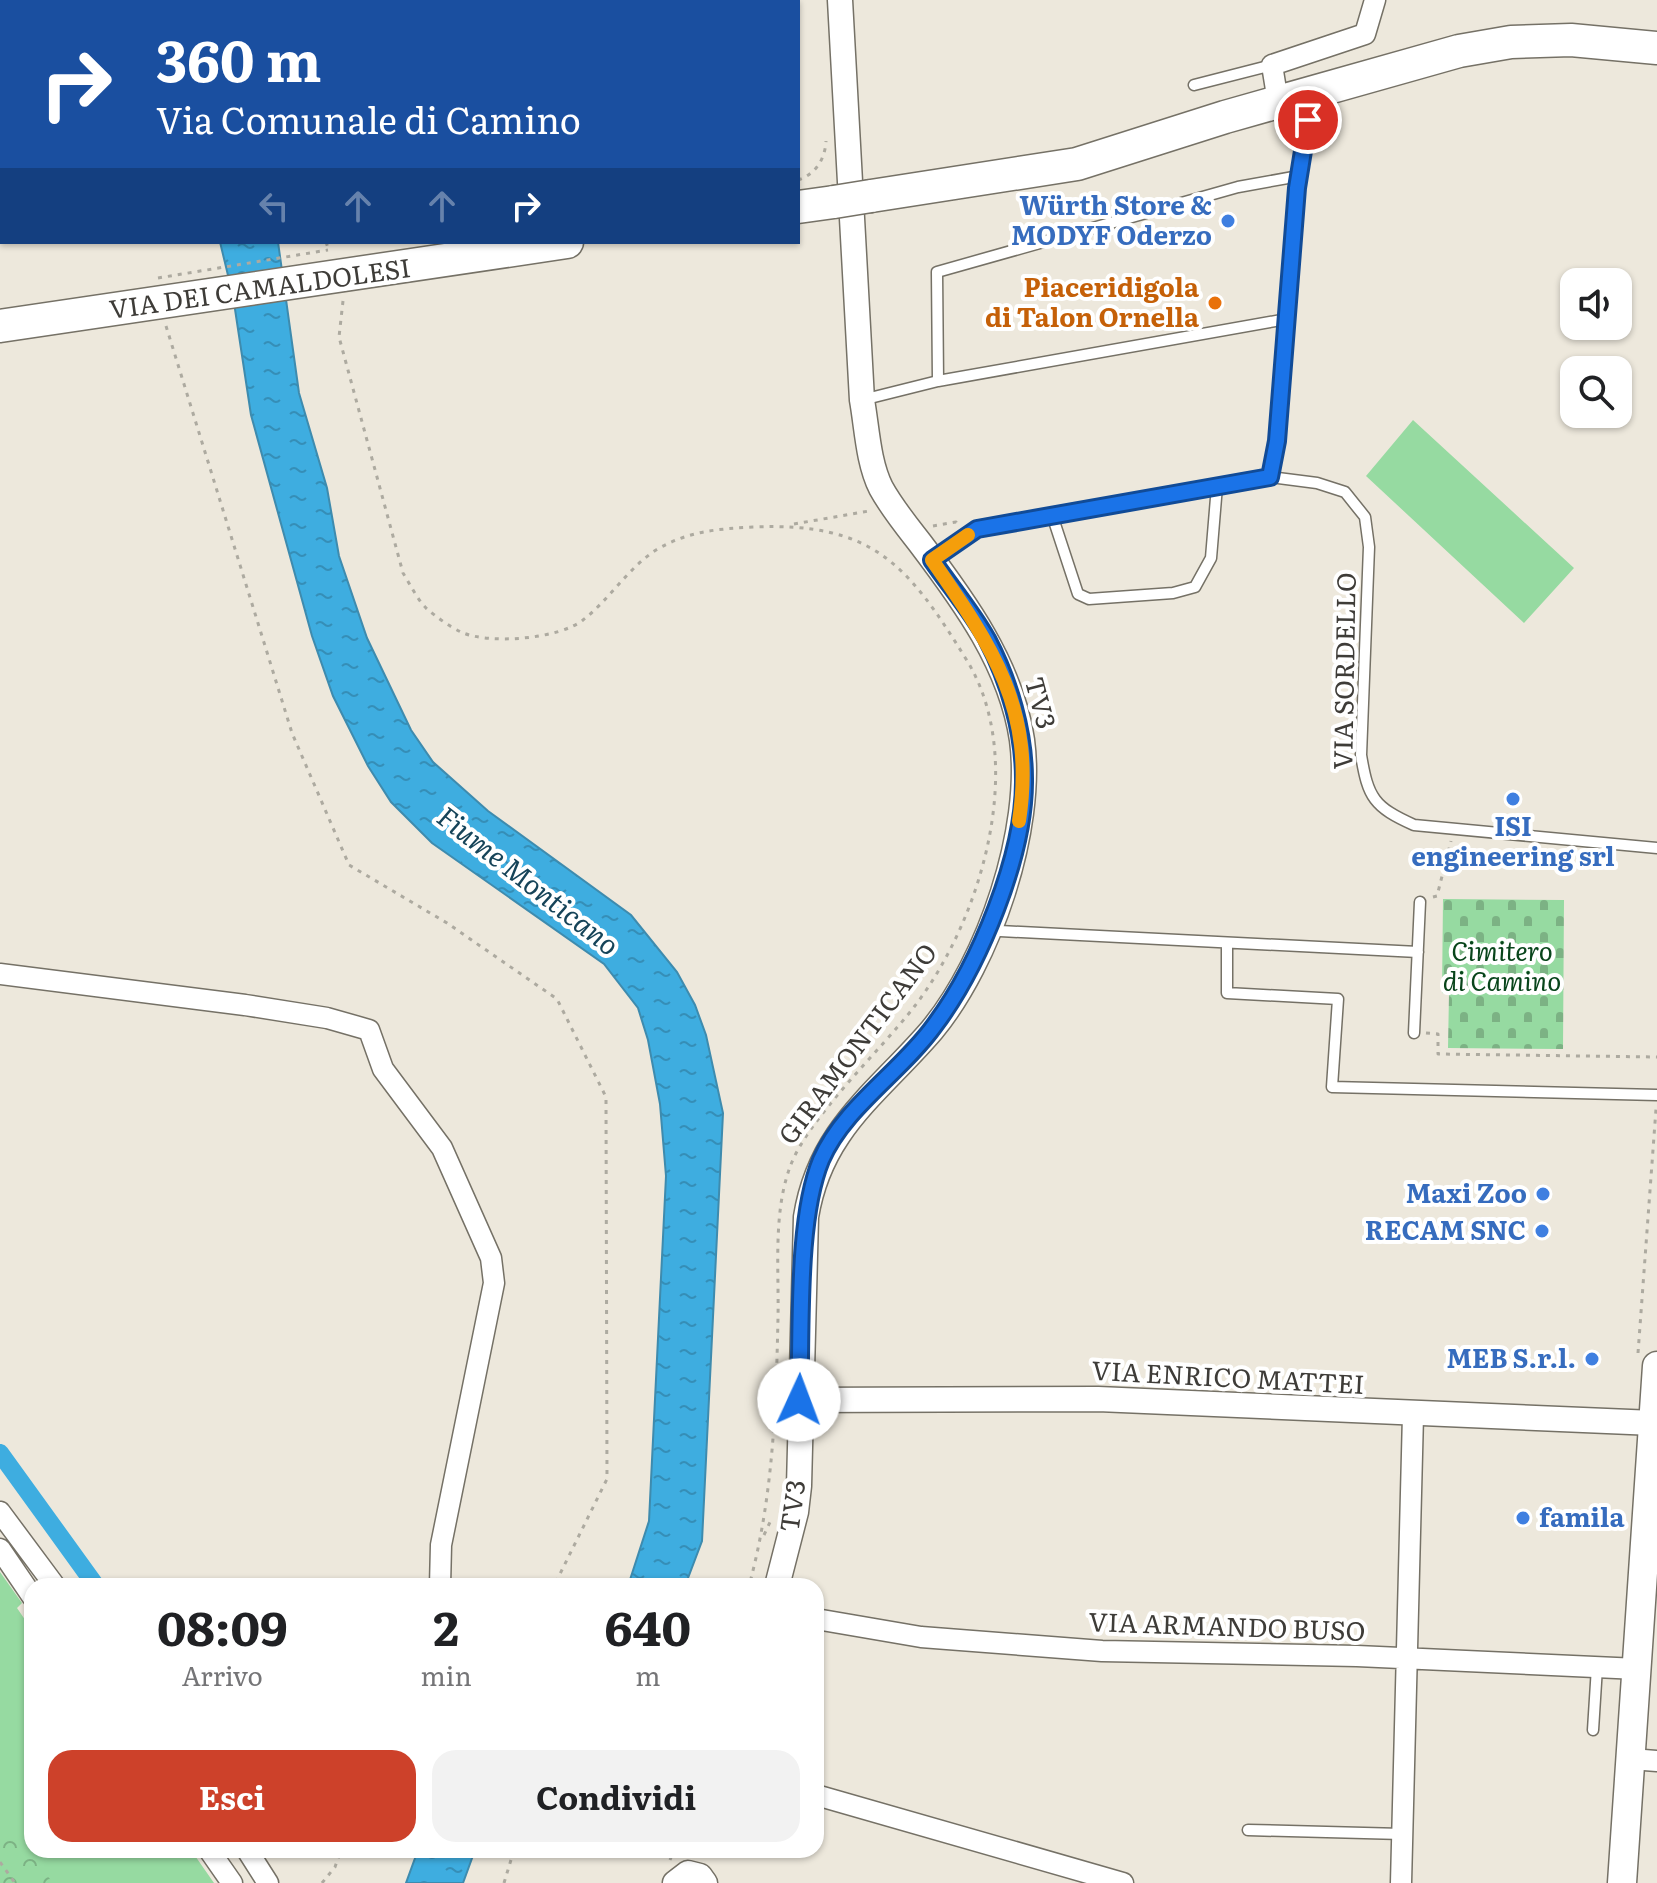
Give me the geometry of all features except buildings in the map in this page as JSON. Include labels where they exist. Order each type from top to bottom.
[{"type":"main road","points":[[800,207],[1077,164],[1278,102],[1459,51],[1511,42],[1571,40],[1651,51]]},
{"type":"main road","name":"VIA DEI CAMALDOLESI","points":[[0,326],[168,294],[336,269],[550,244]]},
{"type":"main road","points":[[1622,1883],[1644,1760],[1644,1675],[1650,1602],[1654,1423],[1648,1362]]},
{"type":"street","points":[[779,1578],[796,1512],[806,1217],[823,1156],[855,1112],[934,1027],[964,979],[994,914],[1015,842],[1025,782],[1021,738],[1008,689],[987,639],[880,485],[862,400],[840,0]]},
{"type":"street","points":[[1278,102],[1272,65],[1365,34],[1375,0]]},
{"type":"street","points":[[0,974],[245,1005],[327,1018],[369,1030],[383,1069],[442,1148],[491,1258],[494,1283],[441,1545],[440,1578]]},
{"type":"street","name":"VIA ENRICO MATTEI","points":[[799,1400],[1098,1399],[1547,1425],[1654,1423]]},
{"type":"street","points":[[1401,1883],[1413,1415]]},
{"type":"street","points":[[0,1512],[9,1535],[48,1578]]},
{"type":"street","points":[[0,1549],[24,1584]]},
{"type":"street","name":"VIA ARMANDO BUSO","points":[[824,1620],[921,1637],[1102,1651],[1597,1667],[1644,1675]]},
{"type":"street","points":[[824,1797],[1090,1878],[1123,1883]]},
{"type":"street","points":[[215,1858],[232,1883]]},
{"type":"street","points":[[252,1858],[268,1883]]},
{"type":"lane","points":[[1194,85],[1272,65]]},
{"type":"lane","points":[[1270,477],[1277,441],[1299,176],[1312,92]]},
{"type":"lane","points":[[938,381],[937,272],[1238,187],[1299,176]]},
{"type":"lane","points":[[862,400],[938,381],[1287,319]]},
{"type":"lane","name":"VIA SORDELLO","points":[[932,560],[977,529],[1270,477],[1317,483],[1345,492],[1365,517],[1369,547],[1361,755],[1366,783],[1383,811],[1414,825],[1657,848]]},
{"type":"lane","points":[[1052,515],[1078,594],[1089,599],[1173,593],[1195,587],[1211,558],[1217,486]]},
{"type":"lane","points":[[1414,1033],[1420,902]]},
{"type":"lane","points":[[1000,931],[1227,945],[1418,952]]},
{"type":"lane","points":[[1227,945],[1227,993],[1338,999],[1332,1087],[1657,1096]]},
{"type":"lane","points":[[1593,1730],[1597,1667]]},
{"type":"lane","points":[[1248,1830],[1402,1834]]},
{"type":"path","points":[[800,179],[818,167],[825,154],[826,141]]},
{"type":"path","points":[[327,244],[336,269],[168,294],[292,733],[349,865],[447,923],[557,999],[606,1097],[607,1479],[558,1578]]},
{"type":"path","name":"GIRAMONTICANO","points":[[336,269],[339,337],[403,573],[424,606],[463,634],[533,640],[580,623],[654,551],[701,529],[791,525],[849,535],[888,555],[936,609],[982,684],[996,751],[995,812],[950,956],[915,1006],[814,1126],[790,1166],[779,1226],[775,1437],[762,1538],[751,1578]]},
{"type":"path","points":[[791,525],[834,515],[896,512]]},
{"type":"path","points":[[924,525],[938,527],[956,522],[964,538]]},
{"type":"path","points":[[1420,902],[1437,896],[1454,830]]},
{"type":"path","points":[[1414,1033],[1438,1034],[1438,1054],[1657,1057]]},
{"type":"path","points":[[1648,1362],[1650,1182],[1657,1096]]},
{"type":"path","points":[[1650,1182],[1657,1183]]},
{"type":"path","points":[[322,1883],[338,1858]]},
{"type":"path","points":[[504,1883],[512,1858]]},
{"type":"path","points":[[0,1862],[15,1883]]},
{"type":"green space","points":[[1413,420],[1574,568],[1524,623],[1366,476]]},
{"type":"green space","name":"Cimitero di Camino","points":[[1443,899],[1564,900],[1563,1049],[1448,1048],[1449,994],[1442,993]]},
{"type":"green space","points":[[0,1572],[22,1603],[17,1608],[24,1618],[24,1858],[197,1858],[214,1883],[0,1883]]},
{"type":"green space","points":[[7,1823],[24,1845],[24,1858],[34,1858],[53,1883],[0,1883],[0,1828]]},
{"type":"water","name":"Fiume Monticano","points":[[220,244],[278,244],[299,393],[327,488],[339,556],[367,638],[411,730],[433,762],[488,811],[631,915],[677,972],[695,1005],[706,1035],[723,1113],[702,1541],[688,1578],[631,1578],[649,1521],[666,1176],[660,1104],[648,1040],[638,1008],[604,964],[432,843],[391,802],[368,766],[333,696],[312,636],[251,415],[233,296]]},
{"type":"water","points":[[415,1858],[472,1858],[463,1883],[406,1883]]},
{"type":"waterway","points":[[0,1453],[90,1578]]},
{"type":"slow traffic","points":[[968,535],[932,560],[987,639],[1008,689],[1021,738],[1025,782],[1019,821]]},
{"type":"place","name":"Würth Store & MODYF Oderzo","points":[[1228,221]]},
{"type":"place","name":"Piaceridigola di Talon Ornella","points":[[1215,303]]},
{"type":"place","name":"ISI engineering srl","points":[[1513,799]]},
{"type":"place","name":"Maxi Zoo","points":[[1543,1194]]},
{"type":"place","name":"RECAM SNC","points":[[1542,1231]]},
{"type":"place","name":"MEB S.r.l.","points":[[1592,1359]]},
{"type":"place","name":"famila","points":[[1523,1518]]},
{"type":"route","points":[[799,1400],[806,1217],[823,1156],[855,1112],[934,1027],[964,979],[994,914],[1005,880],[1025,782],[1021,738],[1008,689],[987,639],[932,560],[977,529],[1270,477],[1277,441],[1297,188],[1308,120]]}]
